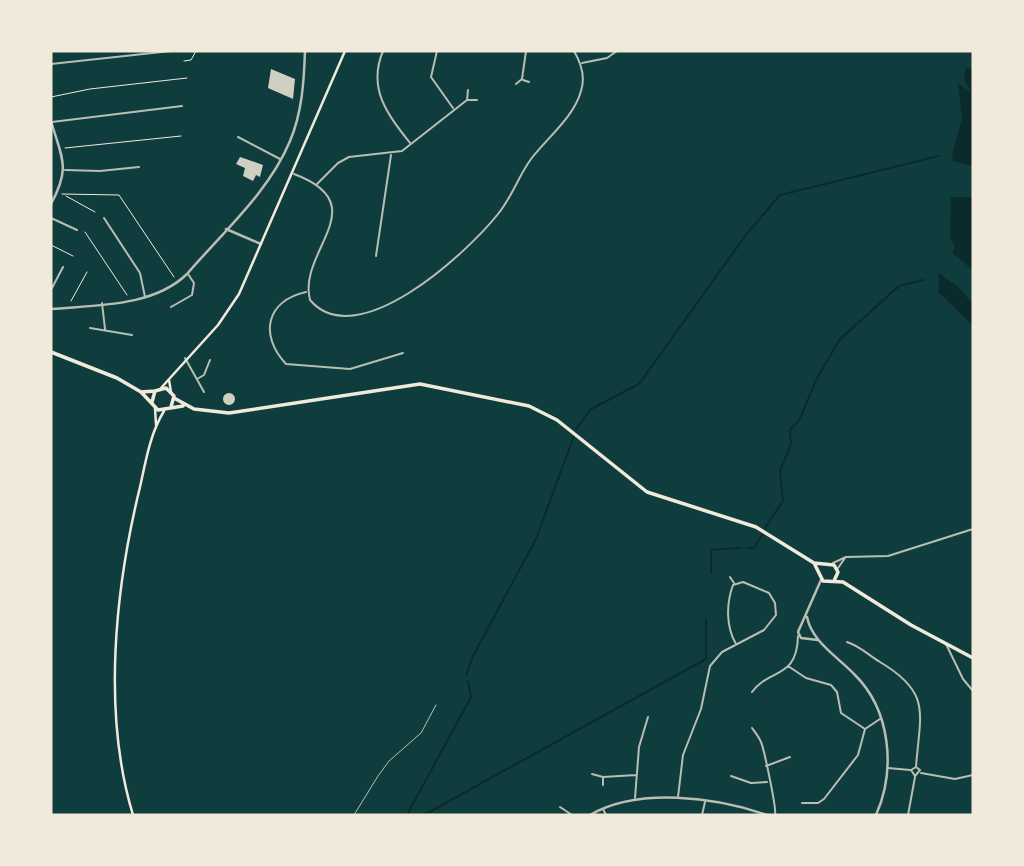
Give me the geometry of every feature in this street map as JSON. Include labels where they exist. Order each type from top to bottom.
[{"type":"main road","points":[[141,392],[155,391],[169,380],[185,358],[233,305],[345,51]]},
{"type":"main road","points":[[51,352],[97,368],[141,392],[155,408],[156,425]]},
{"type":"main road","points":[[169,380],[174,398],[185,406]]},
{"type":"main road","points":[[133,815],[122,771],[116,719],[119,619],[125,549],[156,425],[164,411],[172,407],[185,406],[211,413],[229,413],[420,384],[529,406],[557,420],[647,492],[756,527],[814,563],[831,564],[843,582]]},
{"type":"main road","points":[[160,388],[171,392]]},
{"type":"main road","points":[[152,402],[155,391]]},
{"type":"main road","points":[[172,407],[174,398]]},
{"type":"main road","points":[[155,408],[164,411]]},
{"type":"main road","points":[[814,563],[821,579],[827,582],[843,582],[973,658]]},
{"type":"main road","points":[[819,572],[824,565]]},
{"type":"main road","points":[[834,581],[838,571]]},
{"type":"street","points":[[51,65],[171,51]]},
{"type":"street","points":[[51,309],[146,298],[178,282],[187,274],[265,184],[281,159],[291,139],[301,103],[305,51]]},
{"type":"street","points":[[383,51],[376,75],[378,93],[384,110],[411,144]]},
{"type":"street","points":[[437,51],[431,77],[454,110]]},
{"type":"street","points":[[516,84],[522,79],[526,51]]},
{"type":"street","points":[[292,173],[317,184],[330,201],[333,215],[307,292],[316,307],[330,315],[348,317],[372,312],[403,297],[456,257],[499,213],[528,163],[577,102],[584,78],[574,51]]},
{"type":"street","points":[[581,64],[607,58],[617,51]]},
{"type":"street","points":[[522,79],[529,82]]},
{"type":"street","points":[[467,100],[468,90]]},
{"type":"street","points":[[317,184],[342,160],[391,154],[411,144],[467,100],[477,100]]},
{"type":"street","points":[[51,204],[65,170],[51,122],[182,106]]},
{"type":"street","points":[[238,137],[281,159]]},
{"type":"street","points":[[376,256],[391,154]]},
{"type":"street","points":[[65,170],[100,171],[139,167]]},
{"type":"street","points":[[51,218],[77,230]]},
{"type":"street","points":[[104,218],[140,273],[146,298]]},
{"type":"street","points":[[226,229],[261,244]]},
{"type":"street","points":[[52,288],[63,267]]},
{"type":"street","points":[[51,274],[57,277]]},
{"type":"street","points":[[171,307],[192,295],[194,283],[187,274]]},
{"type":"street","points":[[307,292],[282,301],[269,331],[270,340],[286,365],[351,369],[369,366],[403,353]]},
{"type":"street","points":[[102,303],[105,329]]},
{"type":"street","points":[[90,328],[132,335]]},
{"type":"street","points":[[185,358],[204,392]]},
{"type":"street","points":[[196,379],[204,375],[210,360]]},
{"type":"street","points":[[831,564],[846,557],[888,556],[973,529]]},
{"type":"street","points":[[838,571],[846,557]]},
{"type":"street","points":[[730,577],[735,583]]},
{"type":"street","points":[[820,586],[821,579]]},
{"type":"street","points":[[678,798],[683,755],[701,709],[708,669],[718,654],[767,627],[776,607],[765,590],[743,582],[735,583]]},
{"type":"street","points":[[798,645],[798,635],[807,617],[810,600],[820,586],[827,582]]},
{"type":"street","points":[[735,583],[731,590],[728,623],[736,643]]},
{"type":"street","points":[[807,617],[811,633],[809,638]]},
{"type":"street","points":[[802,626],[810,628]]},
{"type":"street","points":[[811,633],[857,676],[871,697],[880,719],[885,733],[888,768],[876,815]]},
{"type":"street","points":[[798,635],[804,639]]},
{"type":"street","points":[[752,692],[761,682],[776,677],[788,666],[798,645],[804,639],[818,640]]},
{"type":"street","points":[[847,642],[890,667],[914,688],[920,712],[916,767],[920,773]]},
{"type":"street","points":[[946,643],[963,679],[973,691]]},
{"type":"street","points":[[788,666],[806,678],[831,685],[837,692],[841,713],[865,729]]},
{"type":"street","points":[[761,682],[764,687]]},
{"type":"street","points":[[635,799],[636,775],[649,718]]},
{"type":"street","points":[[802,803],[818,803],[824,799],[858,755],[865,729],[880,719]]},
{"type":"street","points":[[639,724],[646,726]]},
{"type":"street","points":[[752,728],[762,744],[768,782],[776,802],[775,815]]},
{"type":"street","points":[[765,766],[790,757]]},
{"type":"street","points":[[888,768],[911,770],[916,767]]},
{"type":"street","points":[[908,815],[915,776],[911,770]]},
{"type":"street","points":[[915,776],[920,773],[956,779],[973,775]]},
{"type":"street","points":[[592,774],[603,777],[636,775]]},
{"type":"street","points":[[731,776],[751,783],[768,782]]},
{"type":"street","points":[[603,777],[603,785]]},
{"type":"street","points":[[590,815],[603,808],[635,799],[678,798],[768,815]]},
{"type":"street","points":[[702,815],[705,802]]},
{"type":"street","points":[[560,807],[572,815]]},
{"type":"street","points":[[603,808],[606,815]]},
{"type":"street","points":[[565,815],[568,812]]},
{"type":"lane","points":[[354,815],[385,767],[421,733],[436,705]]},
{"type":"path","points":[[184,61],[191,60],[196,51]]},
{"type":"path","points":[[51,97],[90,89],[187,78]]},
{"type":"path","points":[[59,149],[181,136]]},
{"type":"path","points":[[58,192],[95,212]]},
{"type":"path","points":[[64,195],[119,195],[178,282]]},
{"type":"path","points":[[85,232],[130,300]]},
{"type":"path","points":[[51,245],[72,256]]},
{"type":"path","points":[[68,307],[87,272]]},
{"type":"water","points":[[966,67],[973,70],[973,166],[953,161],[952,154],[962,118],[958,83],[972,93],[964,79]]},
{"type":"water","points":[[951,197],[973,197],[973,270],[952,253],[955,247],[950,237]]},
{"type":"water","points":[[939,273],[958,287],[973,304],[973,326],[938,292]]},
{"type":"building","points":[[271,69],[295,79],[293,99],[268,88]]},
{"type":"building","points":[[240,157],[263,165],[260,177],[256,175],[253,181],[243,176],[245,168],[236,164]]},
{"type":"building","points":[[229,393],[235,399],[229,405],[223,399]]},
{"type":"waterway","points":[[576,429],[591,409],[639,384],[745,236],[780,195],[939,156]]},
{"type":"waterway","points":[[765,528],[783,501],[780,471],[791,444],[790,430],[800,419],[817,378],[840,339],[899,286],[923,280]]},
{"type":"waterway","points":[[466,675],[473,656],[536,539],[574,436]]},
{"type":"waterway","points":[[746,548],[754,548],[762,535]]},
{"type":"waterway","points":[[711,573],[711,550],[740,548]]},
{"type":"waterway","points":[[424,815],[706,659],[706,620]]},
{"type":"waterway","points":[[407,815],[471,697],[468,681]]}]
